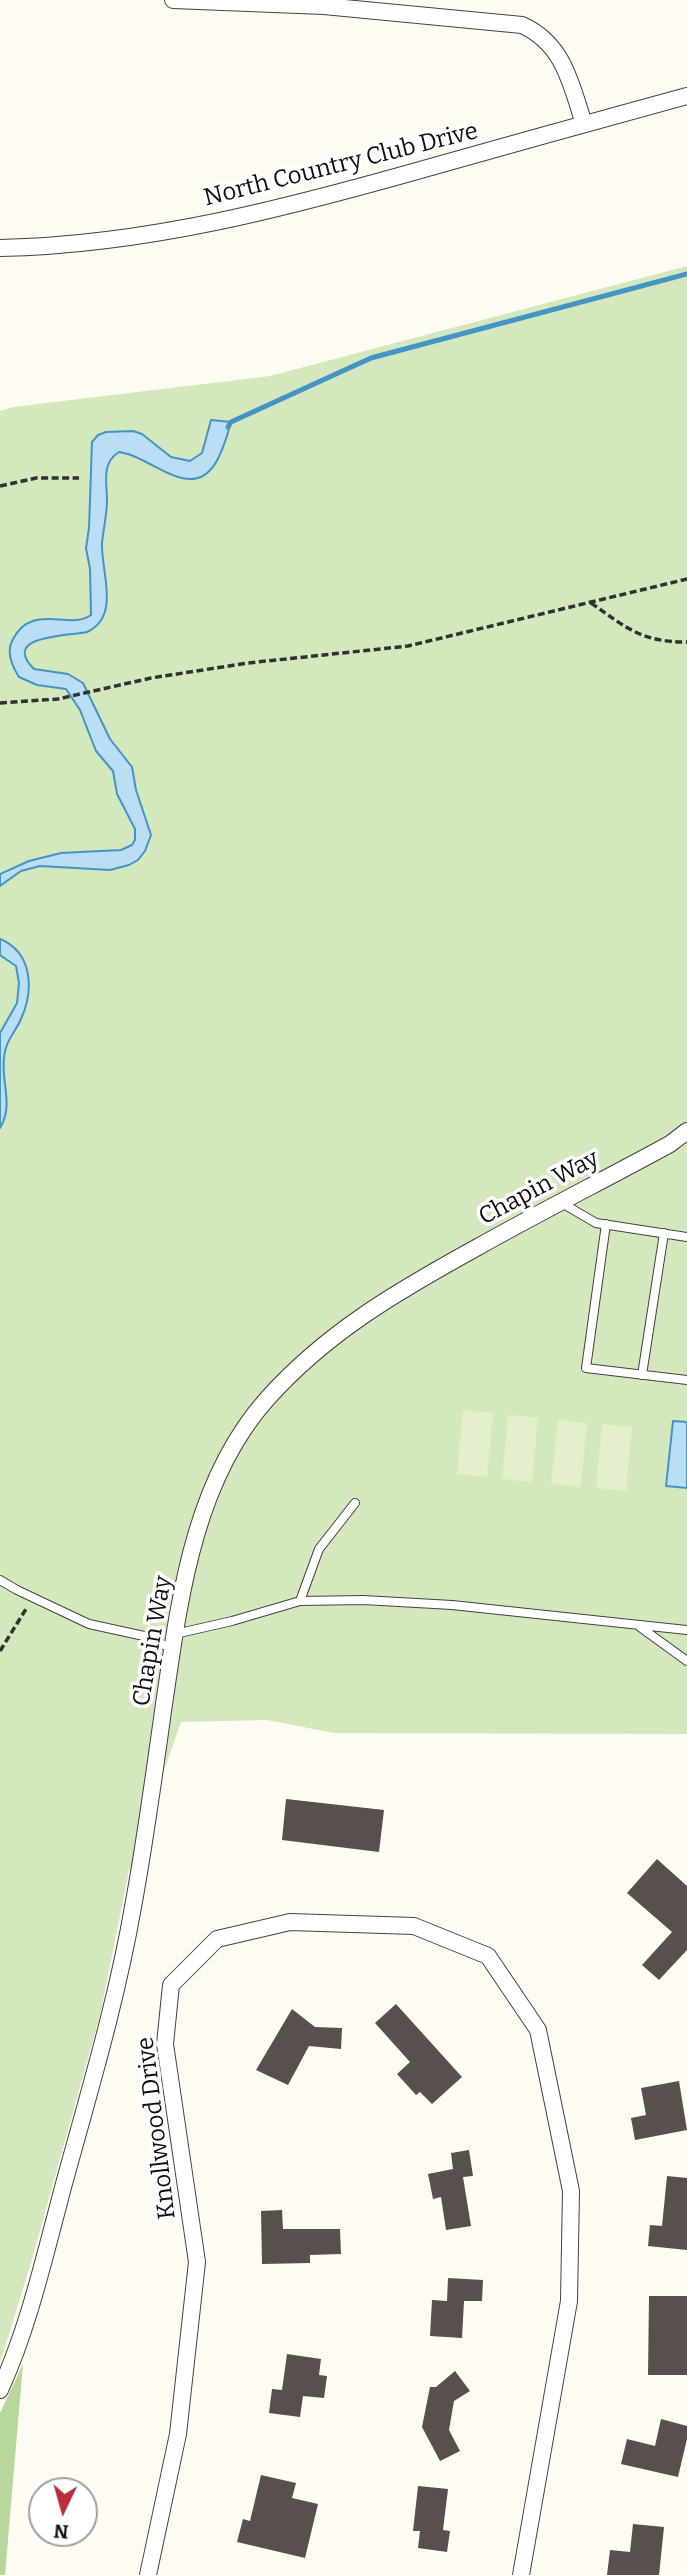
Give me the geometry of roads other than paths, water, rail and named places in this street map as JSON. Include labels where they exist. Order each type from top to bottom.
[{"type":"street","points":[[173,0],[324,6],[522,25],[544,38],[560,57],[584,124]]},
{"type":"street","name":"North Country Club Drive","points":[[0,248],[72,244],[141,236],[264,212],[687,96]]},
{"type":"street","name":"Chapin Way","points":[[0,2390],[33,2295],[116,1992],[133,1908],[174,1642],[194,1540],[209,1496],[232,1448],[265,1401],[351,1322],[414,1282],[670,1144],[687,1131]]},
{"type":"street","name":"Knollwood Drive","points":[[148,2575],[178,2434],[198,2262],[165,2044],[171,1985],[217,1939],[290,1922],[414,1926],[488,1956],[538,2030],[570,2191],[569,2301],[521,2575]]},
{"type":"lane","points":[[560,1202],[596,1223],[687,1237]]},
{"type":"lane","points":[[606,1224],[586,1368],[687,1380]]},
{"type":"lane","points":[[642,1375],[664,1233]]},
{"type":"lane","points":[[300,1601],[318,1549],[355,1503]]},
{"type":"lane","points":[[0,1580],[89,1624],[174,1642],[300,1601],[363,1600],[452,1605],[687,1630]]},
{"type":"lane","points":[[638,1626],[687,1661]]},
{"type":"water","points":[[211,420],[231,422],[221,454],[209,471],[200,477],[178,477],[128,454],[119,452],[113,457],[106,474],[107,506],[102,544],[107,593],[104,615],[97,625],[87,632],[41,639],[25,649],[26,658],[34,669],[68,674],[83,683],[110,739],[132,767],[136,790],[151,835],[145,851],[138,860],[129,865],[110,870],[40,866],[21,871],[0,886],[0,874],[29,861],[61,853],[121,850],[132,845],[135,840],[135,829],[117,794],[113,771],[96,751],[80,710],[66,689],[37,685],[19,677],[11,659],[10,646],[20,629],[29,622],[40,619],[82,619],[91,615],[90,569],[86,548],[92,442],[98,435],[133,431],[142,434],[171,457],[190,461],[202,453]]},
{"type":"water","points":[[0,939],[19,953],[25,963],[29,985],[25,1008],[5,1052],[6,1111],[0,1128],[0,1033],[17,1003],[19,983],[16,966],[0,955]]},
{"type":"water","points":[[673,1421],[687,1422],[687,1488],[666,1486]]},
{"type":"waterway","points":[[228,427],[231,422],[371,358],[687,274]]}]
